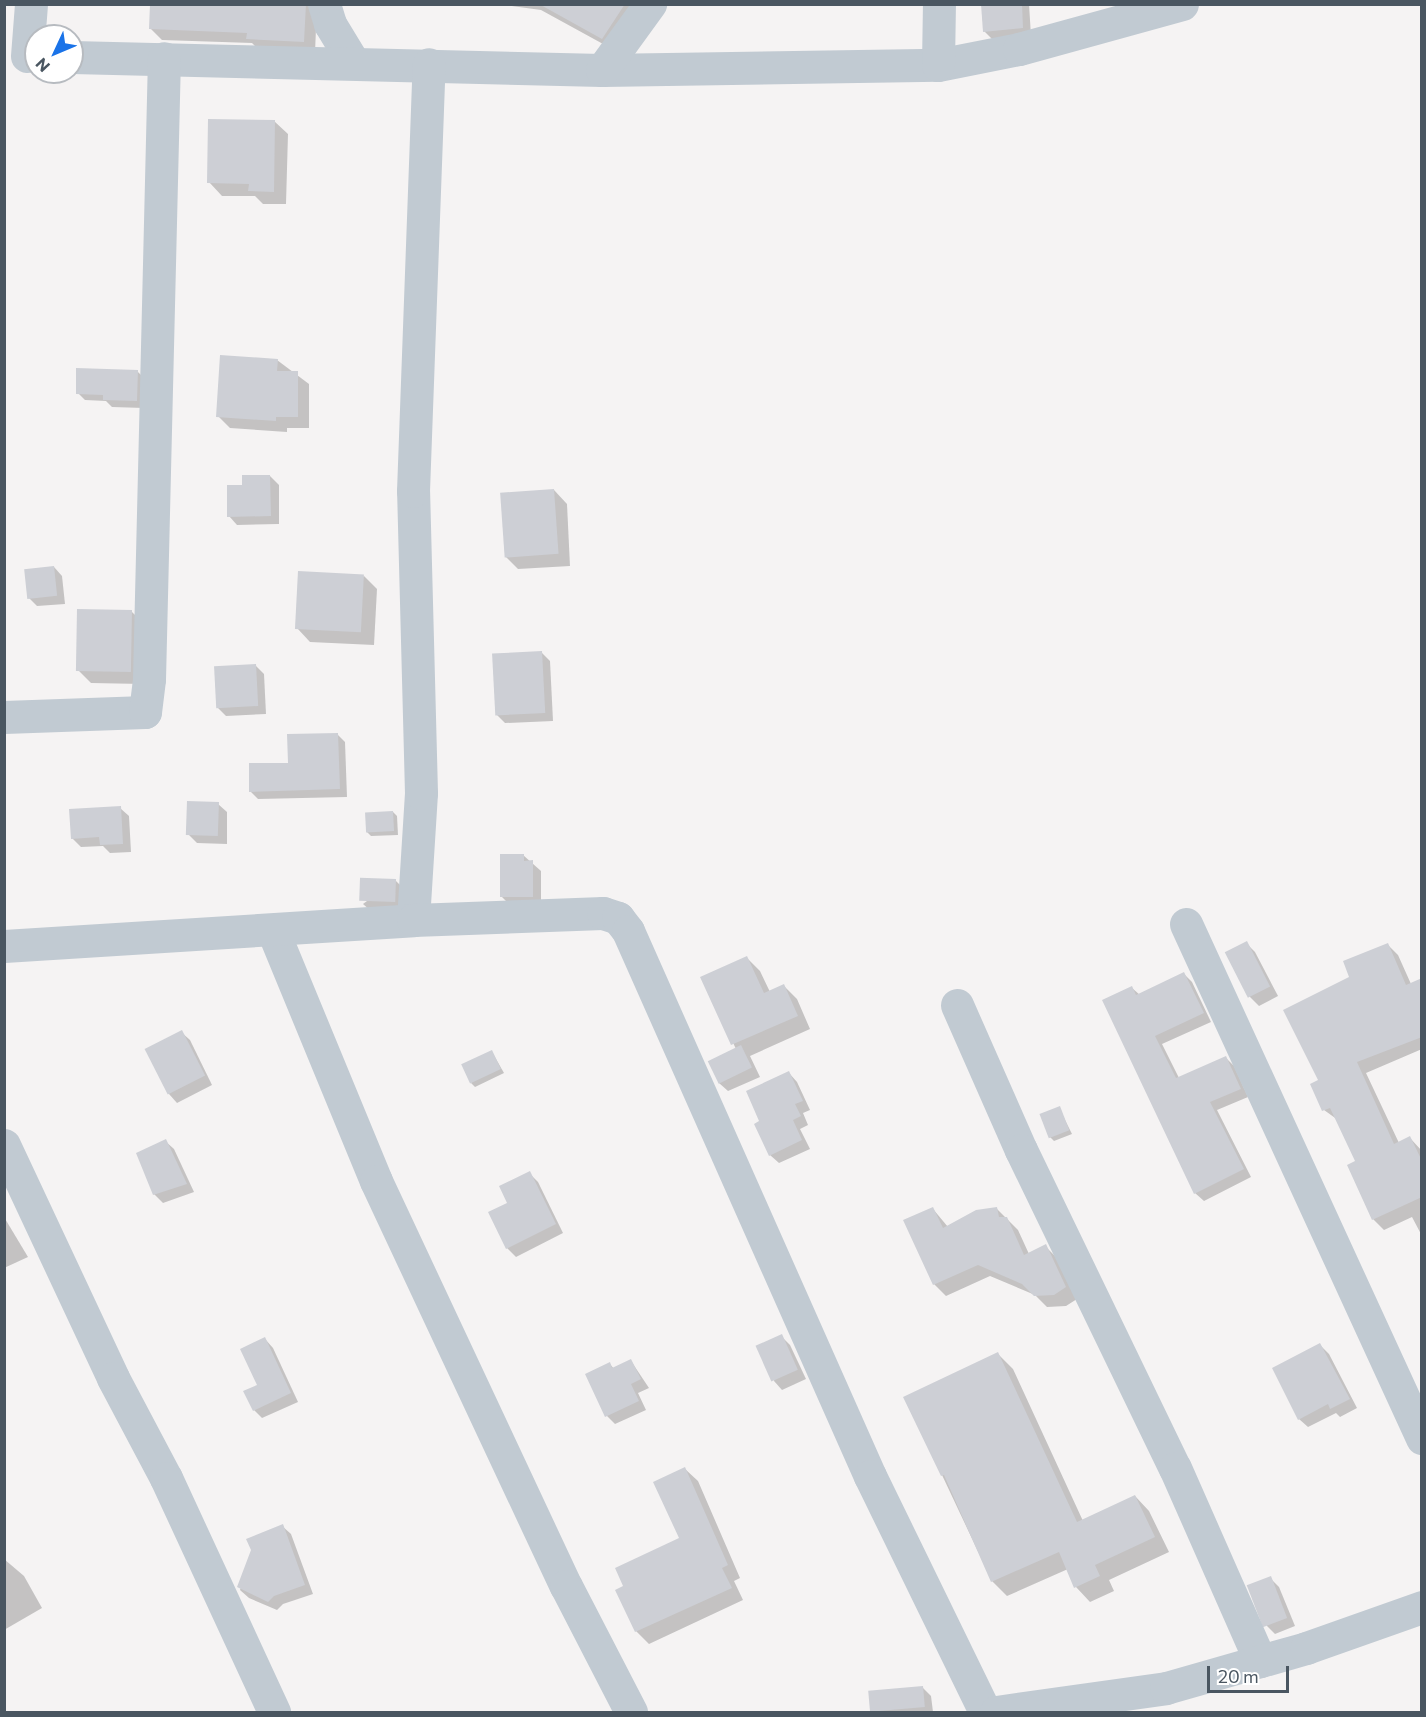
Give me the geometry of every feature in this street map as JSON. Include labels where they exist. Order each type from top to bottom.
[{"type":"street","points":[[23,56],[31,4]]},
{"type":"street","points":[[324,4],[330,24],[353,62]]},
{"type":"street","points":[[602,70],[650,4]]},
{"type":"street","points":[[938,65],[939,4]]},
{"type":"street","points":[[84,57],[353,62],[602,70],[938,65],[1019,49],[1170,6]]},
{"type":"street","points":[[4,717],[145,712],[149,679],[164,58]]},
{"type":"street","points":[[413,920],[422,793],[413,491],[429,64]]},
{"type":"street","points":[[4,946],[273,931],[413,920],[603,913],[618,918],[628,932],[754,1222],[985,1713]]},
{"type":"street","points":[[1185,924],[1422,1438]]},
{"type":"street","points":[[273,931],[376,1181],[566,1586],[631,1713]]},
{"type":"street","points":[[957,1005],[1021,1150],[1175,1468],[1260,1661]]},
{"type":"street","points":[[4,1145],[113,1378],[166,1478],[274,1713]]},
{"type":"street","points":[[996,1713],[1166,1688],[1260,1661],[1422,1607]]},
{"type":"building","points":[[150,4],[306,4],[304,42],[246,39],[247,33],[149,29]]},
{"type":"building","points":[[539,4],[625,4],[602,39]]},
{"type":"building","points":[[981,4],[1022,4],[1023,28],[983,32]]},
{"type":"building","points":[[208,119],[275,120],[274,192],[248,191],[249,184],[207,183]]},
{"type":"building","points":[[220,355],[278,359],[277,371],[298,371],[298,417],[276,417],[276,421],[216,417]]},
{"type":"building","points":[[76,368],[138,370],[137,401],[103,400],[103,395],[76,394]]},
{"type":"building","points":[[242,475],[270,475],[271,516],[227,517],[227,485],[242,485]]},
{"type":"building","points":[[554,489],[559,554],[505,558],[500,493]]},
{"type":"building","points":[[54,566],[57,596],[27,599],[24,569]]},
{"type":"building","points":[[298,571],[364,574],[361,632],[295,629]]},
{"type":"building","points":[[77,609],[132,610],[131,672],[76,671]]},
{"type":"building","points":[[542,651],[545,713],[495,716],[492,654]]},
{"type":"building","points":[[256,664],[258,706],[216,708],[214,666]]},
{"type":"building","points":[[338,733],[340,789],[249,792],[249,763],[288,763],[287,734]]},
{"type":"building","points":[[187,801],[219,802],[218,836],[186,835]]},
{"type":"building","points":[[121,806],[123,844],[100,845],[99,837],[71,839],[69,809]]},
{"type":"building","points":[[393,811],[394,831],[366,832],[365,812]]},
{"type":"building","points":[[500,854],[524,854],[524,861],[533,860],[533,897],[500,897]]},
{"type":"building","points":[[360,878],[396,879],[395,902],[359,901]]},
{"type":"building","points":[[1247,941],[1270,986],[1248,998],[1225,952]]},
{"type":"building","points":[[1388,943],[1406,985],[1422,978],[1422,1037],[1357,1062],[1394,1144],[1410,1136],[1422,1161],[1422,1197],[1372,1220],[1347,1165],[1355,1161],[1330,1108],[1322,1111],[1310,1084],[1318,1080],[1283,1010],[1349,977],[1343,961]]},
{"type":"building","points":[[747,956],[764,993],[784,984],[798,1016],[731,1045],[700,977]]},
{"type":"building","points":[[1184,972],[1204,1013],[1155,1036],[1176,1078],[1226,1056],[1241,1089],[1210,1102],[1244,1169],[1194,1194],[1102,1000],[1132,986],[1136,995]]},
{"type":"building","points":[[182,1030],[205,1075],[168,1095],[145,1049]]},
{"type":"building","points":[[741,1045],[752,1067],[719,1084],[708,1061]]},
{"type":"building","points":[[492,1050],[501,1069],[470,1083],[461,1064]]},
{"type":"building","points":[[789,1071],[803,1101],[795,1104],[801,1116],[793,1120],[802,1140],[769,1156],[754,1124],[759,1121],[746,1091]]},
{"type":"building","points":[[1060,1106],[1069,1130],[1049,1138],[1039,1114]]},
{"type":"building","points":[[166,1139],[187,1184],[153,1195],[136,1153]]},
{"type":"building","points":[[530,1171],[556,1224],[506,1249],[488,1212],[507,1203],[499,1186]]},
{"type":"building","points":[[933,1207],[943,1228],[976,1210],[997,1207],[999,1217],[1007,1217],[1024,1255],[1046,1244],[1066,1287],[1054,1295],[1034,1296],[1022,1284],[978,1265],[933,1285],[903,1220]]},
{"type":"building","points":[[782,1334],[798,1370],[771,1381],[756,1346]]},
{"type":"building","points":[[265,1337],[291,1393],[253,1411],[243,1391],[257,1385],[240,1349]]},
{"type":"building","points":[[1320,1343],[1350,1399],[1330,1409],[1328,1404],[1298,1420],[1272,1368]]},
{"type":"building","points":[[998,1352],[1077,1522],[1135,1495],[1155,1537],[1095,1565],[1100,1576],[1074,1588],[1059,1552],[991,1582],[944,1475],[941,1476],[903,1397]]},
{"type":"building","points":[[631,1359],[641,1379],[631,1384],[639,1401],[605,1417],[585,1374],[610,1362],[612,1368]]},
{"type":"building","points":[[685,1467],[728,1565],[722,1568],[732,1588],[635,1632],[615,1590],[623,1586],[615,1568],[679,1538],[653,1482]]},
{"type":"building","points":[[283,1524],[305,1585],[274,1596],[268,1602],[237,1587],[251,1550],[246,1539]]},
{"type":"building","points":[[1271,1576],[1287,1618],[1263,1627],[1247,1585]]},
{"type":"building","points":[[923,1686],[925,1707],[870,1712],[868,1691]]}]
